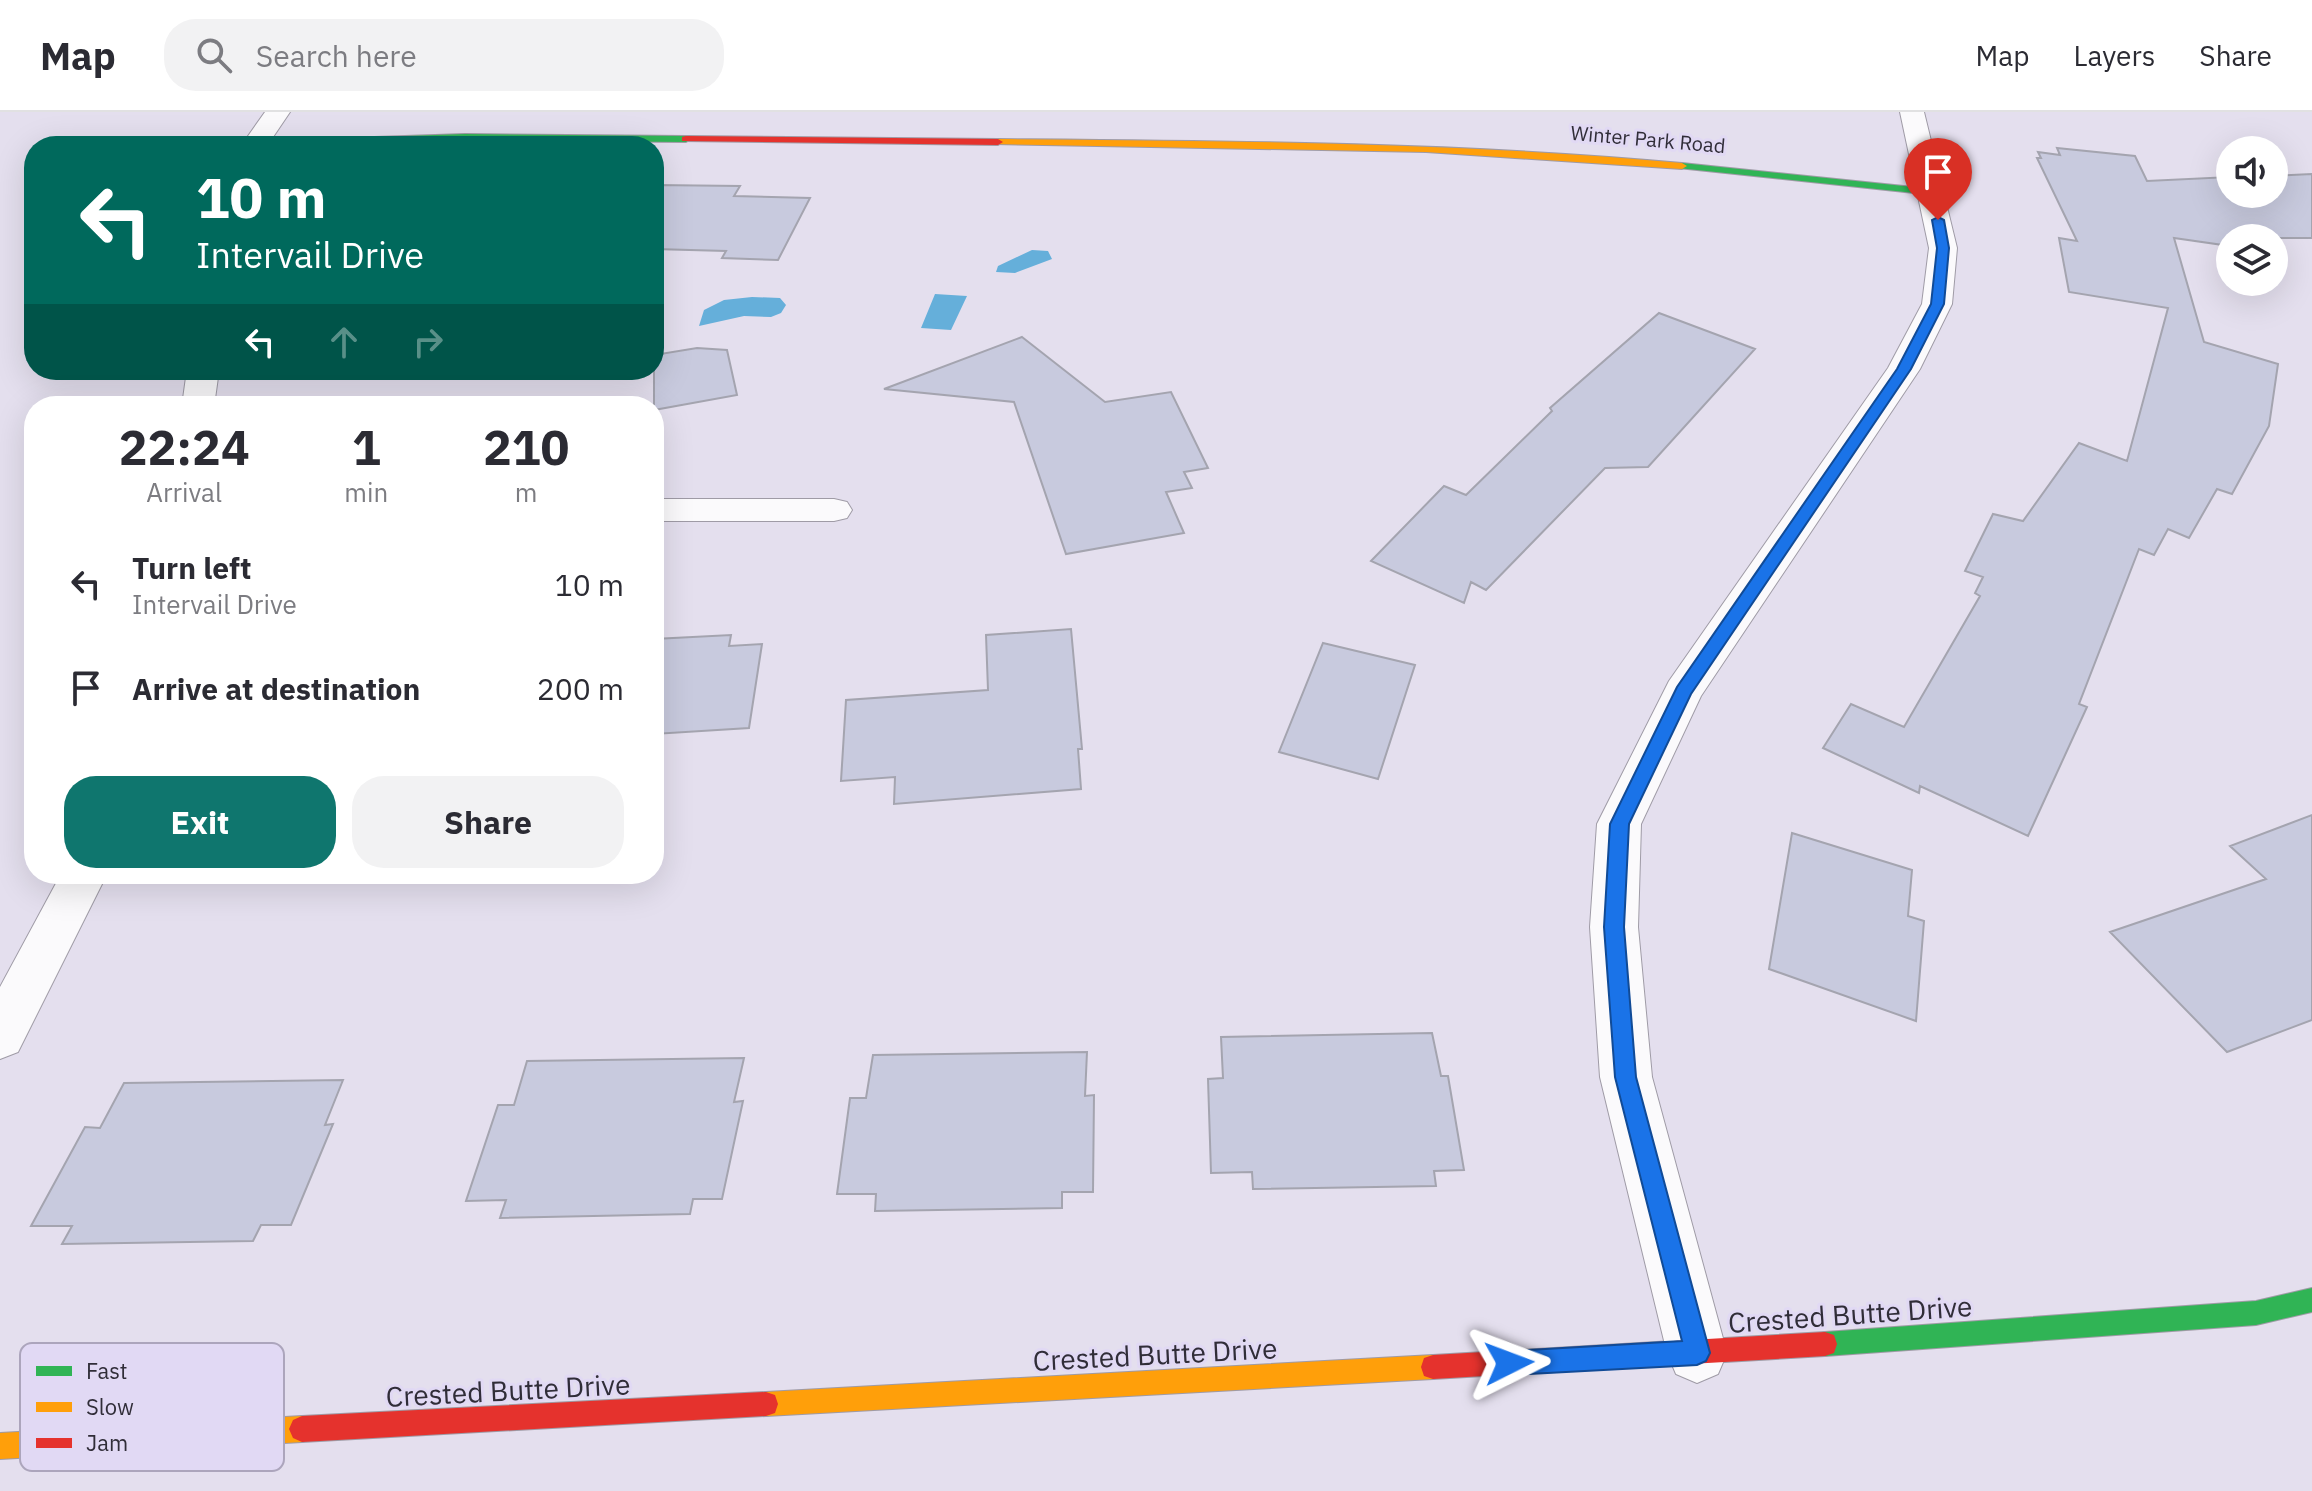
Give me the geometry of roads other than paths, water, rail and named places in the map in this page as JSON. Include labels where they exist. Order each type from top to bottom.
[{"type":"street","points":[[261,136],[278,112]]},
{"type":"street","points":[[1697,1353],[1626,1077],[1614,927],[1619,824],[1683,691],[1904,369],[1937,304],[1943,248],[1933,192],[1912,112]]},
{"type":"street","name":"Winter Park Road","points":[[664,139],[1407,146],[1562,153],[1933,192]]},
{"type":"street","points":[[664,510],[834,510]]},
{"type":"street","points":[[0,1036],[79,884]]},
{"type":"street","name":"Crested Butte Drive","points":[[284,1430],[1697,1353],[2256,1313],[2312,1300]]},
{"type":"street","name":"Crested Butte Drive","points":[[0,1446],[20,1445]]},
{"type":"water","points":[[1032,250],[1048,251],[1052,259],[1015,273],[996,272],[998,266]]},
{"type":"water","points":[[935,294],[967,296],[951,330],[921,328]]},
{"type":"water","points":[[780,298],[786,305],[781,313],[771,317],[744,316],[699,326],[704,310],[724,300]]}]
